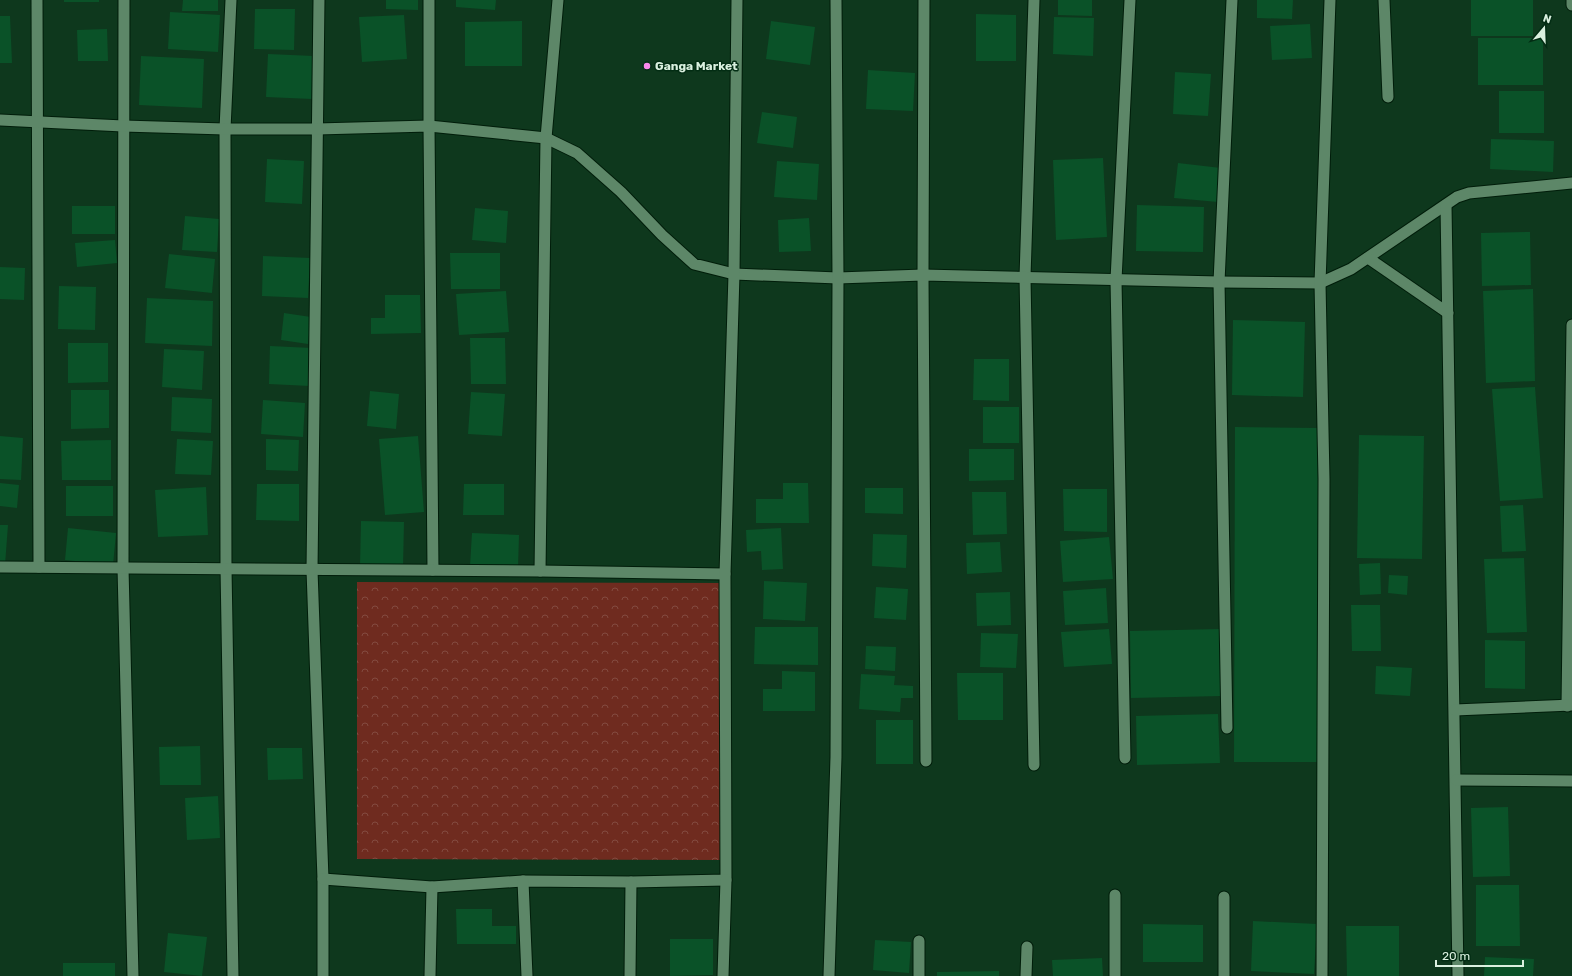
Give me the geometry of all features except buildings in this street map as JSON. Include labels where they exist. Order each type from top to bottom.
[{"type":"street","points":[[37,0],[39,567]]},
{"type":"street","points":[[124,0],[123,568],[133,976]]},
{"type":"street","points":[[231,0],[225,129],[226,568],[233,976]]},
{"type":"street","points":[[319,0],[312,570],[323,879],[323,976]]},
{"type":"street","points":[[429,0],[433,570]]},
{"type":"street","points":[[540,571],[546,138],[558,0]]},
{"type":"street","points":[[723,976],[726,880],[725,574],[734,274],[737,0]]},
{"type":"street","points":[[829,976],[836,757],[838,278],[836,0]]},
{"type":"street","points":[[924,0],[923,275],[926,761]]},
{"type":"street","points":[[1034,0],[1025,277],[1034,765]]},
{"type":"street","points":[[1125,758],[1116,280],[1130,0]]},
{"type":"street","points":[[1227,728],[1219,282],[1232,0]]},
{"type":"street","points":[[1322,976],[1324,479],[1320,283],[1330,0]]},
{"type":"street","points":[[1384,0],[1388,97]]},
{"type":"street","points":[[1572,0],[1572,5]]},
{"type":"street","points":[[0,120],[225,129],[317,130],[429,126],[546,138],[576,153],[621,192],[662,235],[694,264],[734,274],[838,278],[923,275],[1320,283],[1351,269],[1457,197],[1469,193],[1572,183]]},
{"type":"street","points":[[1446,205],[1458,976]]},
{"type":"street","points":[[1368,258],[1448,313]]},
{"type":"street","points":[[1455,710],[1570,706],[1572,325]]},
{"type":"street","points":[[0,567],[540,571],[725,574]]},
{"type":"street","points":[[1456,780],[1572,781]]},
{"type":"street","points":[[323,879],[432,887],[523,881],[631,882],[726,880]]},
{"type":"street","points":[[523,881],[526,976]]},
{"type":"street","points":[[630,976],[631,882]]},
{"type":"street","points":[[430,976],[432,887]]},
{"type":"street","points":[[1115,895],[1115,976]]},
{"type":"street","points":[[1224,897],[1224,976]]},
{"type":"street","points":[[919,941],[919,976]]},
{"type":"street","points":[[1026,976],[1027,947]]},
{"type":"green space","points":[[357,582],[731,583],[731,860],[357,859]]},
{"type":"place","name":"Ganga Market","points":[[647,66]]}]
